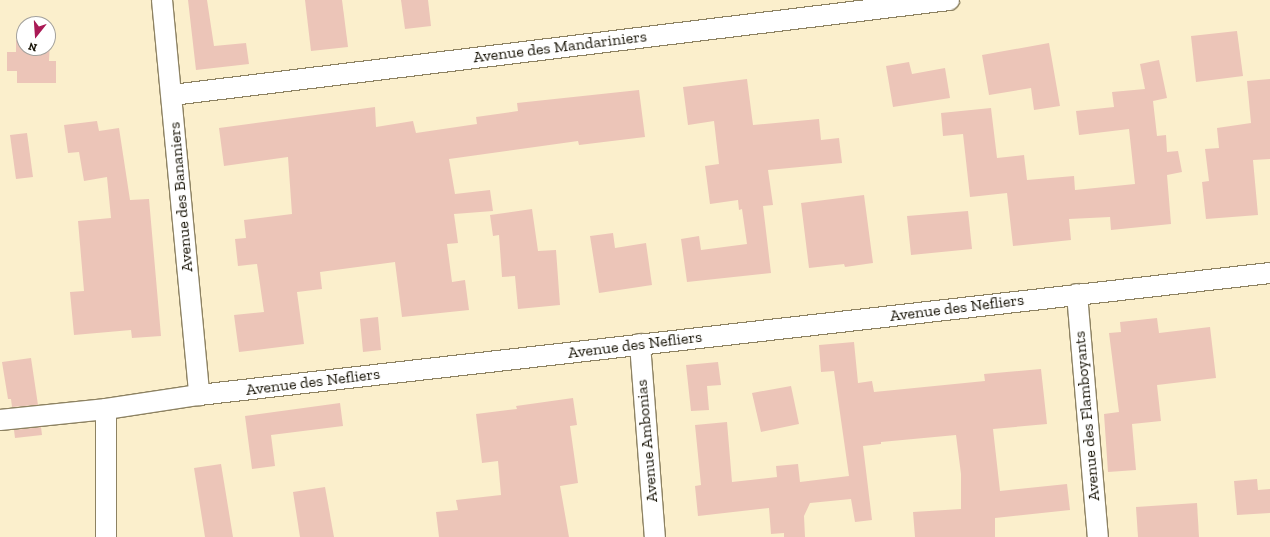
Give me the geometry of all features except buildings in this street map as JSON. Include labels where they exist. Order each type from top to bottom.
[{"type":"street","name":"Avenue des Bananiers","points":[[162,0],[199,394]]},
{"type":"street","name":"Avenue des Mandariniers","points":[[172,94],[949,0]]},
{"type":"street","name":"Avenue des Nefliers","points":[[0,420],[106,409],[199,394],[1270,273]]},
{"type":"street","name":"Avenue des Flamboyants","points":[[1076,294],[1098,537]]},
{"type":"street","name":"Avenue Ambonias","points":[[640,344],[655,537]]},
{"type":"street","points":[[106,409],[106,537]]}]
